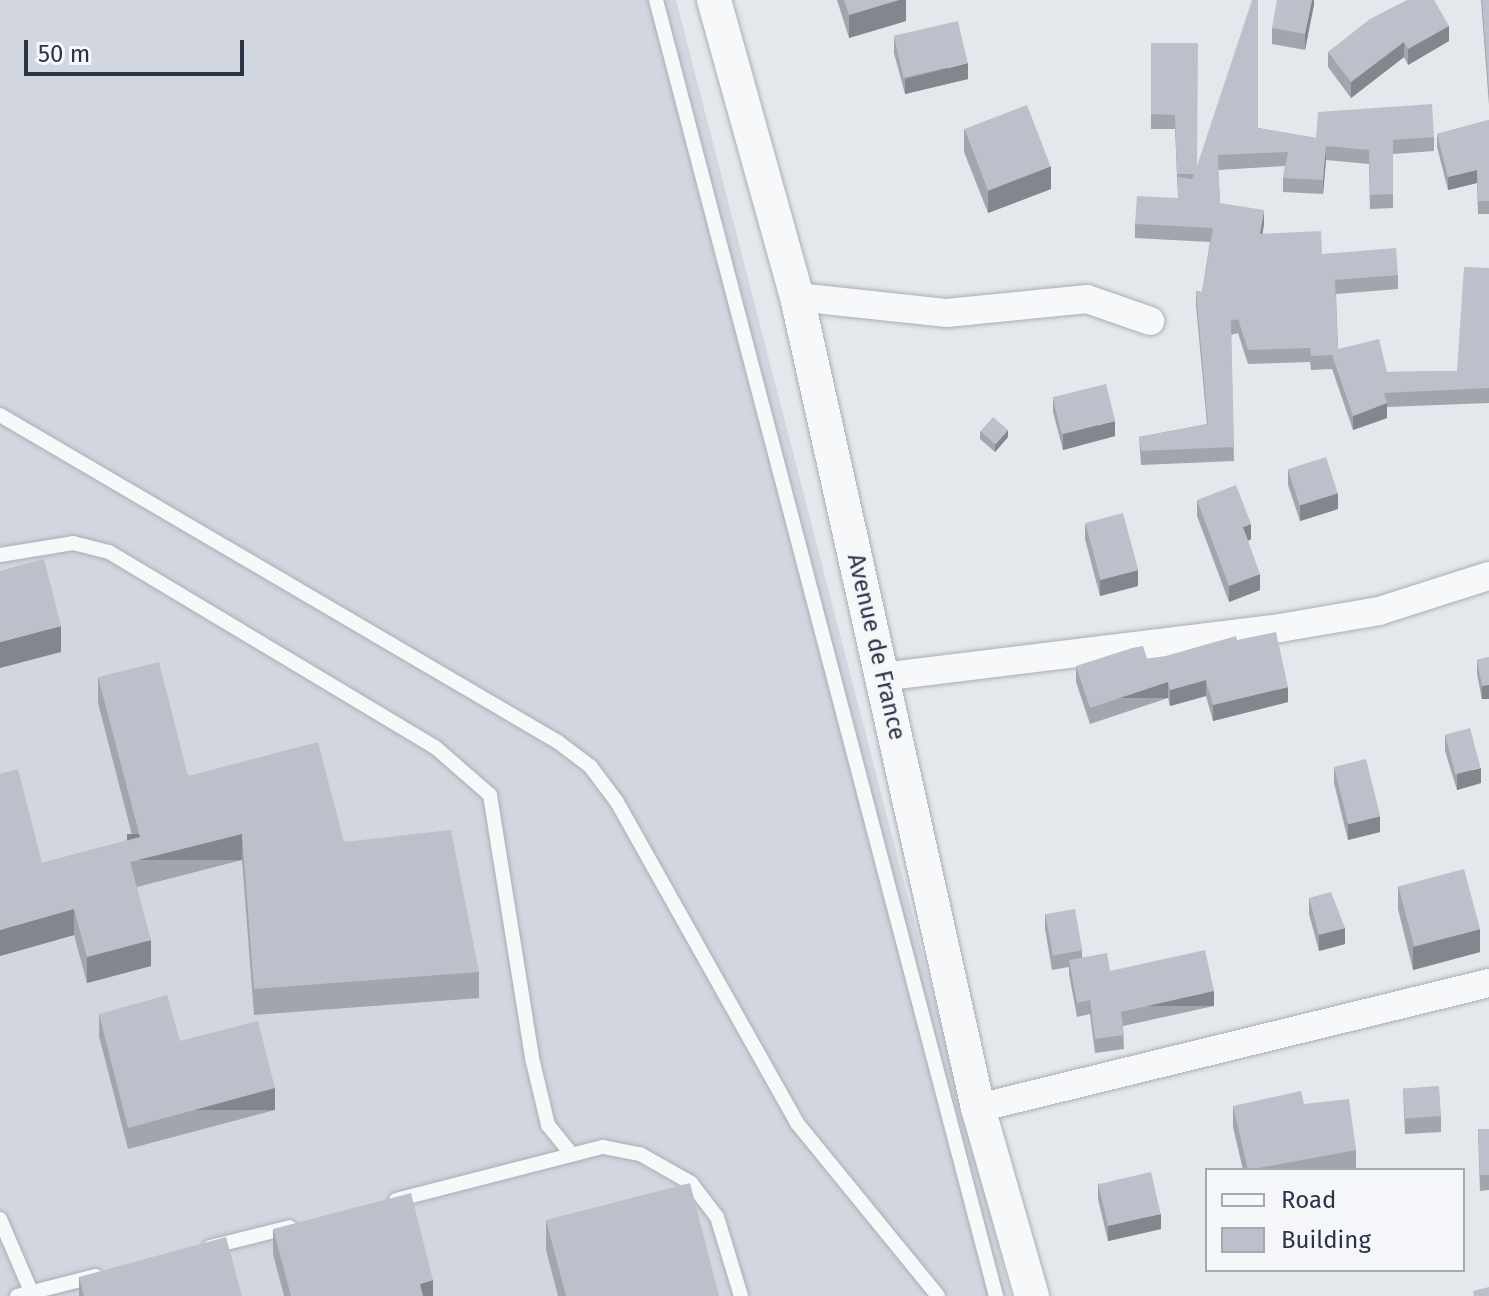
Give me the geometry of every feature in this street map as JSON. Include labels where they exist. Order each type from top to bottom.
[{"type":"street","name":"Avenue de France","points":[[714,0],[797,297],[978,1108],[1032,1296]]},
{"type":"street","points":[[797,297],[947,313],[1087,299],[1150,321]]},
{"type":"street","points":[[882,677],[1058,658],[1365,614],[1489,576]]},
{"type":"street","points":[[978,1108],[1489,983]]},
{"type":"lane","points":[[656,0],[996,1296]]},
{"type":"lane","points":[[0,415],[558,742],[590,766],[617,802],[797,1123],[938,1296]]},
{"type":"lane","points":[[0,555],[73,543],[109,552],[435,747],[490,795],[533,1062],[548,1125],[572,1155]]},
{"type":"lane","points":[[387,1202],[603,1147],[640,1154],[691,1183],[717,1217],[741,1296]]},
{"type":"lane","points":[[0,1219],[27,1295],[109,1273]]},
{"type":"lane","points":[[186,1253],[310,1222]]},
{"type":"shaded area","points":[[0,0],[676,0],[1011,1296],[0,1296]]},
{"type":"building","points":[[844,0],[899,0],[849,15]]},
{"type":"building","points":[[1252,0],[1258,0],[1258,128],[1316,138],[1318,112],[1432,104],[1434,137],[1393,140],[1393,194],[1370,195],[1369,150],[1326,146],[1323,180],[1283,178],[1288,152],[1218,155],[1220,203],[1264,210],[1260,234],[1321,231],[1322,254],[1396,248],[1398,275],[1335,280],[1338,349],[1379,339],[1387,372],[1457,371],[1464,267],[1489,268],[1489,388],[1384,393],[1387,403],[1353,416],[1332,355],[1311,356],[1310,348],[1248,350],[1238,319],[1231,321],[1234,447],[1141,451],[1139,437],[1208,424],[1196,291],[1202,292],[1213,228],[1135,224],[1137,196],[1178,198],[1178,177],[1192,179],[1194,174],[1177,174],[1175,115],[1151,114],[1151,43],[1198,43],[1197,166]]},
{"type":"building","points":[[1277,0],[1312,0],[1305,34],[1272,28]]},
{"type":"building","points":[[1407,0],[1434,0],[1449,26],[1408,49],[1404,42],[1351,82],[1328,52],[1370,19]]},
{"type":"building","points":[[1482,0],[1489,0],[1489,92]]},
{"type":"building","points":[[958,21],[968,63],[903,78],[894,36]]},
{"type":"building","points":[[1027,105],[1051,167],[988,191],[964,129]]},
{"type":"building","points":[[1489,120],[1489,201],[1478,201],[1477,170],[1448,177],[1437,134]]},
{"type":"building","points":[[1106,384],[1115,421],[1062,434],[1053,397]]},
{"type":"building","points":[[993,417],[1008,430],[996,444],[981,431]]},
{"type":"building","points":[[1326,457],[1338,493],[1300,506],[1288,469]]},
{"type":"building","points":[[1236,485],[1251,524],[1243,527],[1260,574],[1229,586],[1197,500]]},
{"type":"building","points":[[1123,513],[1138,570],[1101,580],[1085,523]]},
{"type":"building","points":[[44,559],[61,626],[0,642],[0,571]]},
{"type":"building","points":[[1276,632],[1288,687],[1213,705],[1206,680],[1170,690],[1168,682],[1090,708],[1076,666],[1143,646],[1148,661],[1236,636],[1237,640]]},
{"type":"building","points":[[1489,657],[1489,685],[1482,686],[1477,660]]},
{"type":"building","points":[[159,662],[188,776],[318,742],[344,842],[451,830],[479,972],[254,989],[242,834],[130,862],[151,940],[87,957],[74,909],[0,930],[0,774],[18,769],[42,863],[140,837],[98,677]]},
{"type":"building","points":[[1470,728],[1481,768],[1455,774],[1445,735]]},
{"type":"building","points":[[1366,759],[1380,816],[1348,824],[1334,767]]},
{"type":"building","points":[[1464,869],[1480,929],[1414,946],[1398,887]]},
{"type":"building","points":[[1331,892],[1345,928],[1319,935],[1309,898]]},
{"type":"building","points":[[1075,909],[1082,950],[1053,956],[1045,914]]},
{"type":"building","points":[[1205,950],[1214,991],[1121,1012],[1124,1035],[1095,1039],[1090,1000],[1077,1003],[1069,960],[1107,953],[1110,971]]},
{"type":"building","points":[[167,995],[180,1041],[258,1021],[275,1088],[128,1128],[99,1014]]},
{"type":"building","points":[[1439,1086],[1441,1116],[1405,1118],[1403,1089]]},
{"type":"building","points":[[1301,1091],[1304,1104],[1349,1099],[1356,1150],[1248,1168],[1233,1106]]},
{"type":"building","points":[[1478,1129],[1489,1129],[1489,1175],[1480,1175]]},
{"type":"building","points":[[1151,1172],[1161,1214],[1108,1226],[1098,1184]]},
{"type":"building","points":[[690,1183],[719,1296],[566,1296],[546,1220]]},
{"type":"building","points":[[411,1193],[433,1280],[420,1284],[423,1296],[291,1296],[273,1229]]},
{"type":"building","points":[[226,1237],[242,1296],[84,1296],[79,1277]]},
{"type":"building","points":[[1489,1287],[1489,1296],[1474,1296],[1473,1291]]}]
